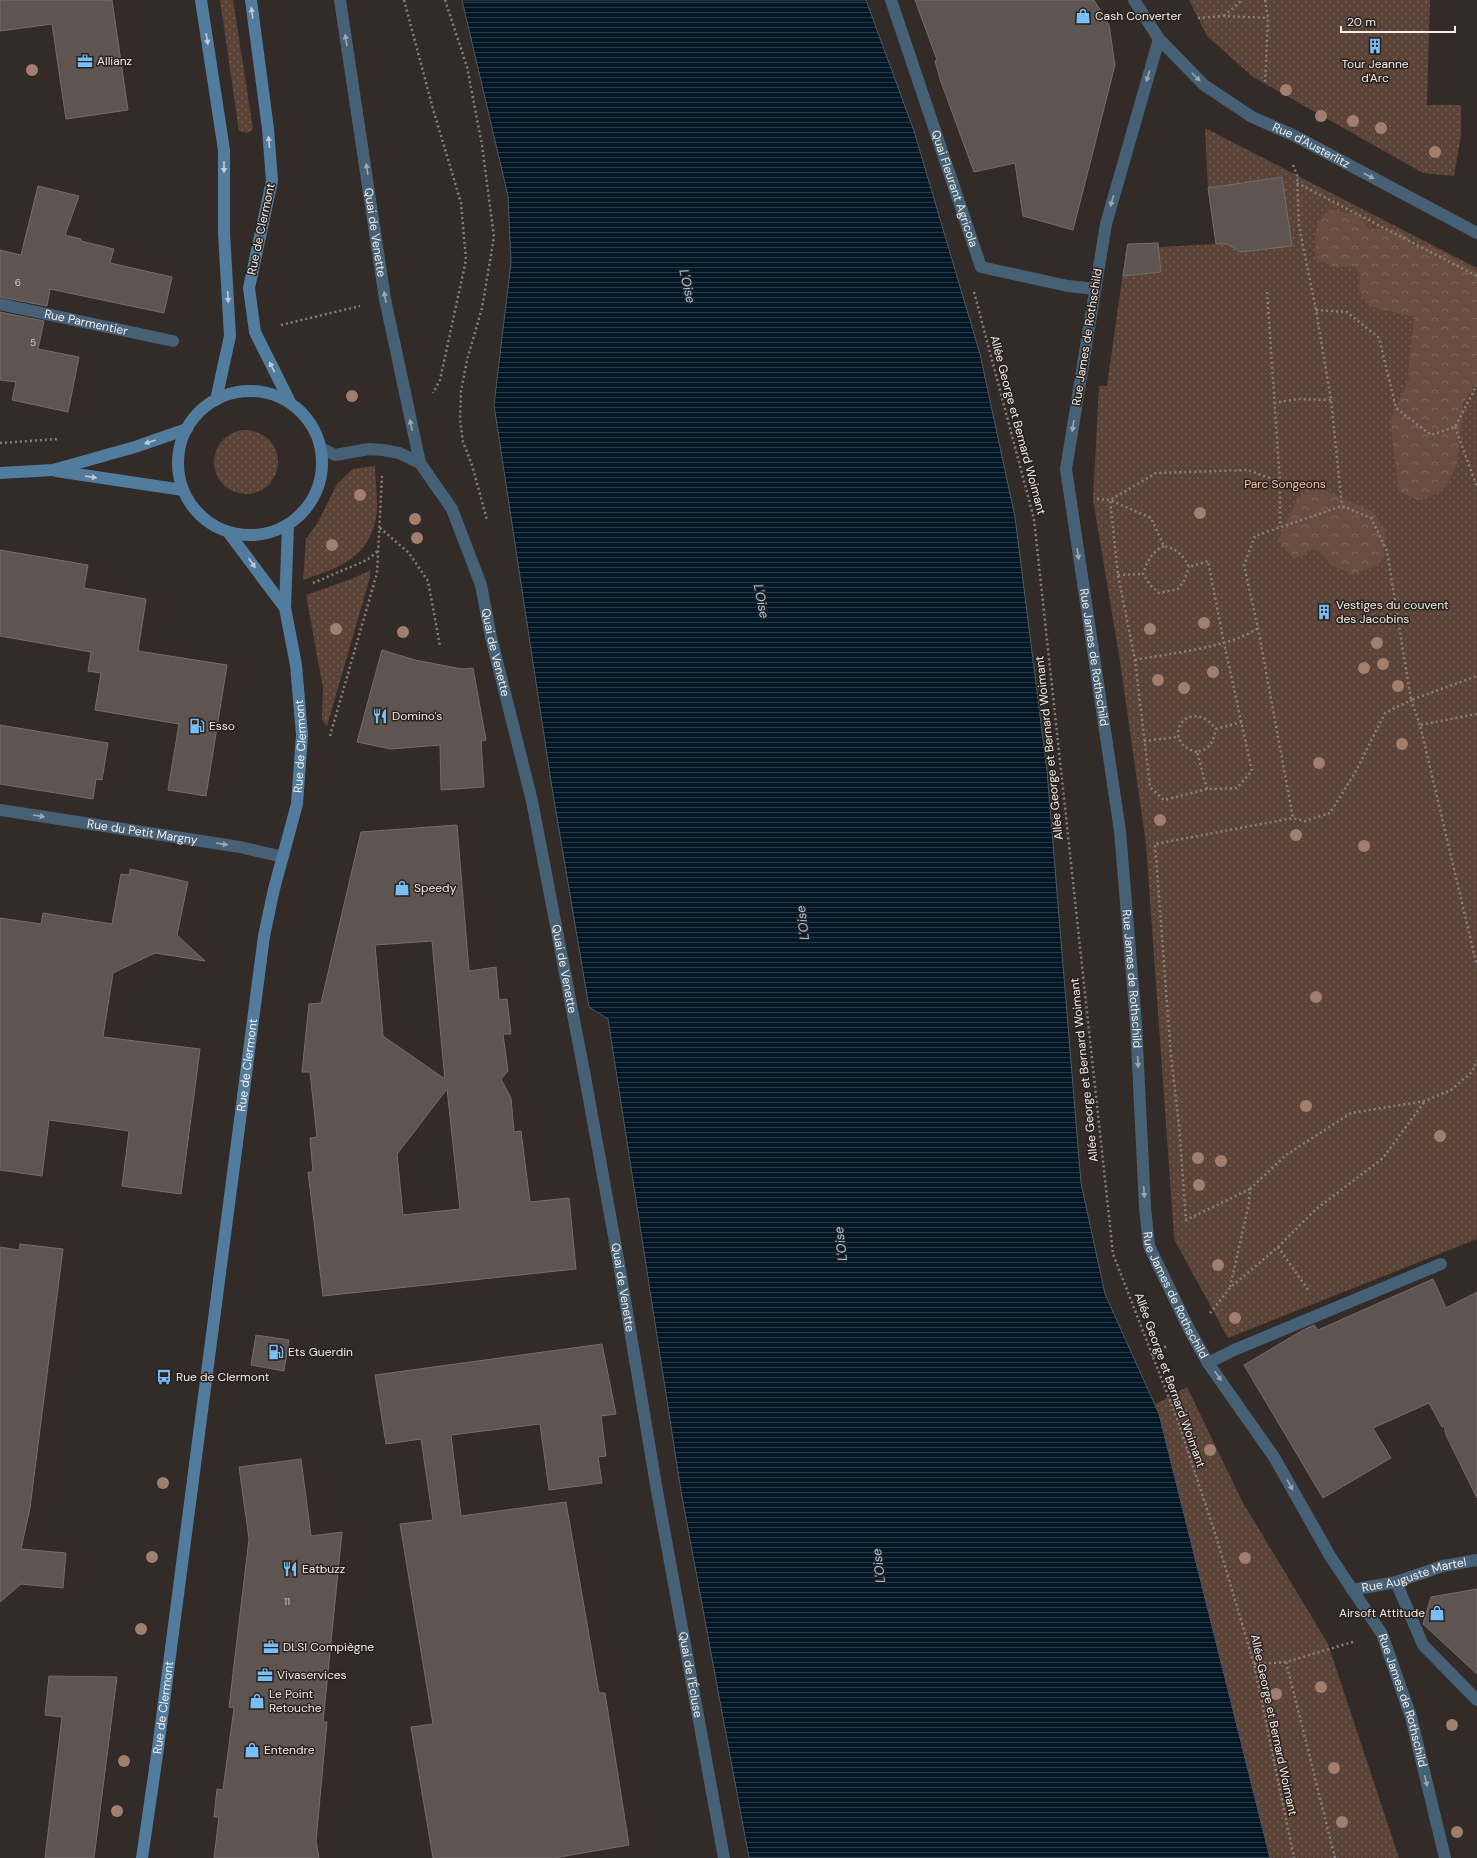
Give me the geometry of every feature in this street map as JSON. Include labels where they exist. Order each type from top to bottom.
[{"type":"main road","name":"Rue de Clermont","points":[[200,0],[224,150],[224,233],[230,336],[216,400]]},
{"type":"main road","name":"Rue de Clermont","points":[[251,0],[268,129],[272,181],[249,288],[255,332],[290,402]]},
{"type":"main road","points":[[253,391],[272,394],[290,402],[304,415],[315,430],[321,448],[322,471],[316,492],[305,511],[288,525],[269,533],[249,535],[228,532],[209,523],[194,509],[183,490],[179,470],[179,449],[186,429],[199,412],[216,400],[234,393],[253,391]]},
{"type":"main road","points":[[53,470],[135,447],[186,429]]},
{"type":"main road","points":[[0,473],[53,470],[183,490]]},
{"type":"main road","name":"Rue de Clermont","points":[[142,1858],[158,1748],[264,936],[274,889],[297,804],[302,735],[296,665],[285,608],[288,525]]},
{"type":"main road","name":"Rue de Clermont","points":[[228,532],[239,544],[285,608]]},
{"type":"street","name":"Quai de Venette","points":[[340,0],[385,299],[420,463],[452,508],[482,585],[491,637],[532,801],[619,1264],[657,1491]]},
{"type":"street","name":"Quai Fleurant Agricola","points":[[891,0],[981,267]]},
{"type":"street","name":"Rue d'Austerlitz","points":[[1134,0],[1159,39],[1204,85],[1252,117],[1293,136],[1477,233]]},
{"type":"street","name":"Rue James de Rothschild","points":[[1159,39],[1106,224],[1094,289],[1066,469],[1120,831],[1136,1023],[1145,1207],[1149,1246],[1190,1331],[1208,1363],[1274,1457],[1330,1556],[1382,1634],[1410,1717],[1445,1858]]},
{"type":"street","points":[[981,267],[1068,286],[1094,289]]},
{"type":"street","name":"Rue Parmentier","points":[[0,304],[173,341]]},
{"type":"street","name":"Quai de Venette","points":[[321,448],[335,454],[369,449],[383,450],[399,453],[420,463]]},
{"type":"street","name":"Rue du Petit Margny","points":[[0,810],[240,847],[283,857]]},
{"type":"street","points":[[1208,1363],[1234,1350],[1441,1264]]},
{"type":"street","name":"Quai de l'Écluse","points":[[657,1491],[724,1858]]},
{"type":"street","name":"Rue Auguste Martel","points":[[1352,1590],[1396,1582],[1442,1566],[1477,1560]]},
{"type":"street","points":[[1396,1582],[1423,1645],[1477,1700]]},
{"type":"path","points":[[404,0],[433,109],[461,203],[466,260],[440,380],[413,433]]},
{"type":"path","points":[[445,0],[467,67],[482,145],[494,236],[482,308],[467,360],[461,391],[460,419],[463,442],[472,465],[487,523]]},
{"type":"path","points":[[1224,16],[1242,0]]},
{"type":"path","points":[[1265,0],[1268,18],[1265,84]]},
{"type":"path","points":[[1198,18],[1224,16],[1268,18]]},
{"type":"path","points":[[1293,136],[1289,157],[1297,175],[1299,226],[1316,310],[1331,400],[1342,506]]},
{"type":"path","points":[[1297,184],[1477,276]]},
{"type":"path","name":"Allée George et Bernard Woimant","points":[[981,267],[970,278],[1034,519],[1113,1254],[1178,1423],[1216,1536],[1254,1664],[1294,1858]]},
{"type":"path","points":[[1267,292],[1280,482],[1280,527]]},
{"type":"path","points":[[255,332],[385,299]]},
{"type":"path","points":[[1316,310],[1347,312],[1379,338],[1396,408],[1430,435],[1455,426],[1477,385]]},
{"type":"path","points":[[1274,403],[1298,399],[1331,400]]},
{"type":"path","points":[[1455,426],[1477,488]]},
{"type":"path","points":[[301,760],[327,743],[336,719],[377,573],[383,450]]},
{"type":"path","points":[[1110,500],[1156,473],[1248,470],[1280,482]]},
{"type":"path","points":[[1070,501],[1093,499],[1110,500],[1151,518],[1164,546]]},
{"type":"path","points":[[1110,500],[1118,575],[1135,660],[1150,787],[1164,800],[1207,789],[1237,788],[1252,771],[1208,561],[1189,567]]},
{"type":"path","points":[[1293,818],[1258,628],[1244,565],[1255,536],[1342,506],[1371,518],[1387,551],[1410,700],[1420,725],[1477,966]]},
{"type":"path","points":[[380,528],[409,553],[428,581],[440,646]]},
{"type":"path","points":[[1164,546],[1174,548],[1184,556],[1189,567],[1184,581],[1178,590],[1169,592],[1159,592],[1150,585],[1143,574],[1148,559],[1158,549],[1164,546]]},
{"type":"path","points":[[286,592],[317,582],[367,560],[378,551]]},
{"type":"path","points":[[1118,575],[1143,574]]},
{"type":"path","points":[[1135,660],[1224,643],[1250,633],[1258,628]]},
{"type":"path","points":[[1477,676],[1410,700],[1385,713],[1356,771],[1330,813],[1305,821],[1293,818],[1155,844],[1171,1056],[1179,1125],[1186,1220],[1250,1188],[1286,1156],[1351,1113],[1425,1101],[1451,1090],[1472,1072],[1477,1060]]},
{"type":"path","points":[[1420,725],[1477,714]]},
{"type":"path","points":[[1193,715],[1206,718],[1216,729],[1213,742],[1205,750],[1197,752],[1187,750],[1180,743],[1178,737],[1180,725],[1186,718],[1193,715]]},
{"type":"path","points":[[1216,729],[1242,722]]},
{"type":"path","points":[[1144,741],[1178,737]]},
{"type":"path","points":[[1197,752],[1207,789]]},
{"type":"path","points":[[1190,1331],[1213,1311],[1230,1288],[1278,1247],[1315,1210],[1383,1158],[1425,1101]]},
{"type":"path","points":[[1230,1288],[1249,1203],[1250,1188]]},
{"type":"path","points":[[1278,1247],[1324,1312]]},
{"type":"path","points":[[1254,1664],[1286,1662],[1382,1634]]},
{"type":"path","points":[[1286,1662],[1335,1858]]},
{"type":"green space","points":[[220,0],[233,0],[253,129],[248,133],[239,131]]},
{"type":"green space","points":[[1189,0],[1430,0],[1427,105],[1461,105],[1461,135],[1454,176],[1423,173],[1253,77],[1207,36]]},
{"type":"green space","name":"Parc Songeons","points":[[1205,128],[1477,268],[1477,1239],[1228,1338],[1175,1241],[1174,1236],[1146,844],[1120,661],[1093,499],[1099,386],[1107,386],[1127,244],[1158,243],[1159,247],[1216,244],[1208,188]]},
{"type":"green space","points":[[1330,210],[1356,214],[1370,229],[1383,228],[1400,232],[1405,235],[1413,247],[1425,245],[1441,251],[1477,272],[1477,383],[1463,403],[1457,465],[1448,483],[1440,492],[1420,501],[1399,491],[1390,419],[1409,380],[1408,373],[1414,317],[1369,306],[1359,291],[1360,275],[1354,266],[1336,268],[1316,259],[1315,238],[1317,226],[1324,215]]},
{"type":"green space","points":[[246,430],[264,436],[272,444],[278,462],[272,480],[264,488],[246,494],[228,488],[220,480],[214,462],[220,444],[228,436]]},
{"type":"green space","points":[[375,466],[377,512],[372,532],[366,543],[350,560],[328,571],[303,580],[306,539],[318,522],[337,484],[353,469]]},
{"type":"green space","points":[[1320,488],[1373,512],[1385,530],[1384,557],[1378,566],[1353,574],[1331,565],[1318,550],[1310,549],[1302,557],[1292,557],[1278,541],[1297,499],[1307,490]]},
{"type":"green space","points":[[370,570],[370,577],[327,726],[322,720],[323,688],[306,595],[354,578]]},
{"type":"green space","points":[[1187,1387],[1242,1501],[1328,1644],[1399,1858],[1270,1858],[1159,1414],[1154,1405]]},
{"type":"water","name":"L'Oise","points":[[462,0],[866,0],[914,131],[980,354],[1015,517],[1047,771],[1081,1183],[1105,1294],[1159,1414],[1270,1858],[749,1858],[681,1491],[608,1019],[589,1007],[552,788],[494,405],[511,262],[508,196]]},
{"type":"building","points":[[0,0],[112,0],[128,110],[66,119],[52,24],[0,31]]},
{"type":"building","points":[[915,0],[1094,0],[1109,25],[1115,65],[1073,230],[1023,216],[1015,163],[974,172],[940,79],[935,61],[937,60]]},
{"type":"building","points":[[1282,177],[1292,246],[1240,252],[1228,244],[1216,244],[1208,188]]},
{"type":"building","points":[[38,186],[79,196],[65,235],[81,239],[81,241],[114,249],[110,263],[172,277],[164,313],[50,289],[47,306],[0,297],[0,250],[21,255]]},
{"type":"building","points":[[1158,243],[1161,272],[1123,276],[1128,244]]},
{"type":"building","points":[[0,312],[44,321],[38,349],[79,357],[68,412],[12,400],[16,382],[0,380]]},
{"type":"building","points":[[0,550],[88,565],[84,588],[146,599],[138,651],[227,665],[206,796],[168,790],[179,724],[95,710],[101,673],[88,671],[91,652],[0,636]]},
{"type":"building","points":[[382,650],[415,660],[462,669],[473,668],[486,740],[481,741],[484,787],[441,790],[440,745],[391,749],[357,742]]},
{"type":"building","points":[[0,725],[108,743],[102,780],[96,779],[93,799],[0,784]]},
{"type":"building","points":[[457,825],[469,971],[496,967],[499,1000],[507,999],[511,1034],[503,1034],[508,1071],[501,1079],[511,1098],[514,1132],[521,1131],[530,1202],[569,1198],[576,1269],[323,1296],[308,1172],[313,1172],[310,1138],[317,1137],[310,1072],[302,1072],[309,1004],[321,1003],[361,832]],"holes":[[[432,941],[444,1070],[445,1079],[383,1036],[375,945]],[[447,1089],[460,1209],[403,1215],[397,1154]]]},
{"type":"building","points":[[130,869],[188,882],[177,935],[205,961],[155,953],[113,973],[103,1037],[200,1049],[181,1194],[122,1186],[129,1131],[49,1120],[42,1176],[0,1170],[0,918],[41,924],[43,913],[112,924],[121,874],[129,875]]},
{"type":"building","points":[[20,1244],[63,1249],[30,1508],[21,1549],[66,1553],[63,1588],[21,1584],[0,1602],[0,1247],[19,1250]]},
{"type":"building","points":[[1433,1279],[1446,1308],[1477,1292],[1477,1498],[1446,1435],[1444,1426],[1442,1427],[1429,1403],[1373,1428],[1391,1458],[1323,1498],[1244,1365],[1303,1330],[1314,1325],[1318,1330]]},
{"type":"building","points":[[256,1335],[289,1340],[284,1371],[251,1365]]},
{"type":"building","points":[[602,1344],[616,1414],[601,1416],[606,1456],[598,1457],[602,1483],[549,1490],[540,1424],[451,1435],[461,1516],[566,1502],[599,1693],[605,1693],[629,1845],[554,1858],[433,1858],[411,1727],[433,1724],[400,1524],[433,1520],[421,1439],[386,1444],[375,1375]]},
{"type":"building","points":[[301,1459],[311,1536],[342,1532],[323,1722],[327,1722],[316,1841],[319,1858],[214,1858],[219,1817],[214,1817],[217,1789],[223,1790],[234,1708],[229,1707],[249,1539],[239,1467]]},
{"type":"building","points":[[1477,1589],[1477,1674],[1423,1624],[1431,1597]]},
{"type":"building","points":[[49,1676],[117,1677],[94,1858],[45,1858],[62,1717],[45,1715]]},
{"type":"place","name":"Cash Converter","points":[[1083,16]]},
{"type":"place","name":"Tour Jeanne d'Arc","points":[[1375,46]]},
{"type":"place","name":"Allianz","points":[[85,61]]},
{"type":"place","name":"Vestiges du couvent des Jacobins","points":[[1324,612]]},
{"type":"place","name":"Domino's","points":[[380,716]]},
{"type":"place","name":"Esso","points":[[197,726]]},
{"type":"place","name":"Speedy","points":[[402,888]]},
{"type":"place","name":"Ets Guerdin","points":[[276,1352]]},
{"type":"place","name":"Rue de Clermont","points":[[164,1377]]},
{"type":"place","name":"Eatbuzz","points":[[290,1569]]},
{"type":"place","name":"Airsoft Attitude","points":[[1437,1613]]},
{"type":"place","name":"DLSI Compiègne","points":[[271,1647]]},
{"type":"place","name":"Vivaservices","points":[[265,1675]]},
{"type":"place","name":"Le Point Retouche","points":[[257,1701]]},
{"type":"place","name":"Entendre","points":[[252,1750]]}]
